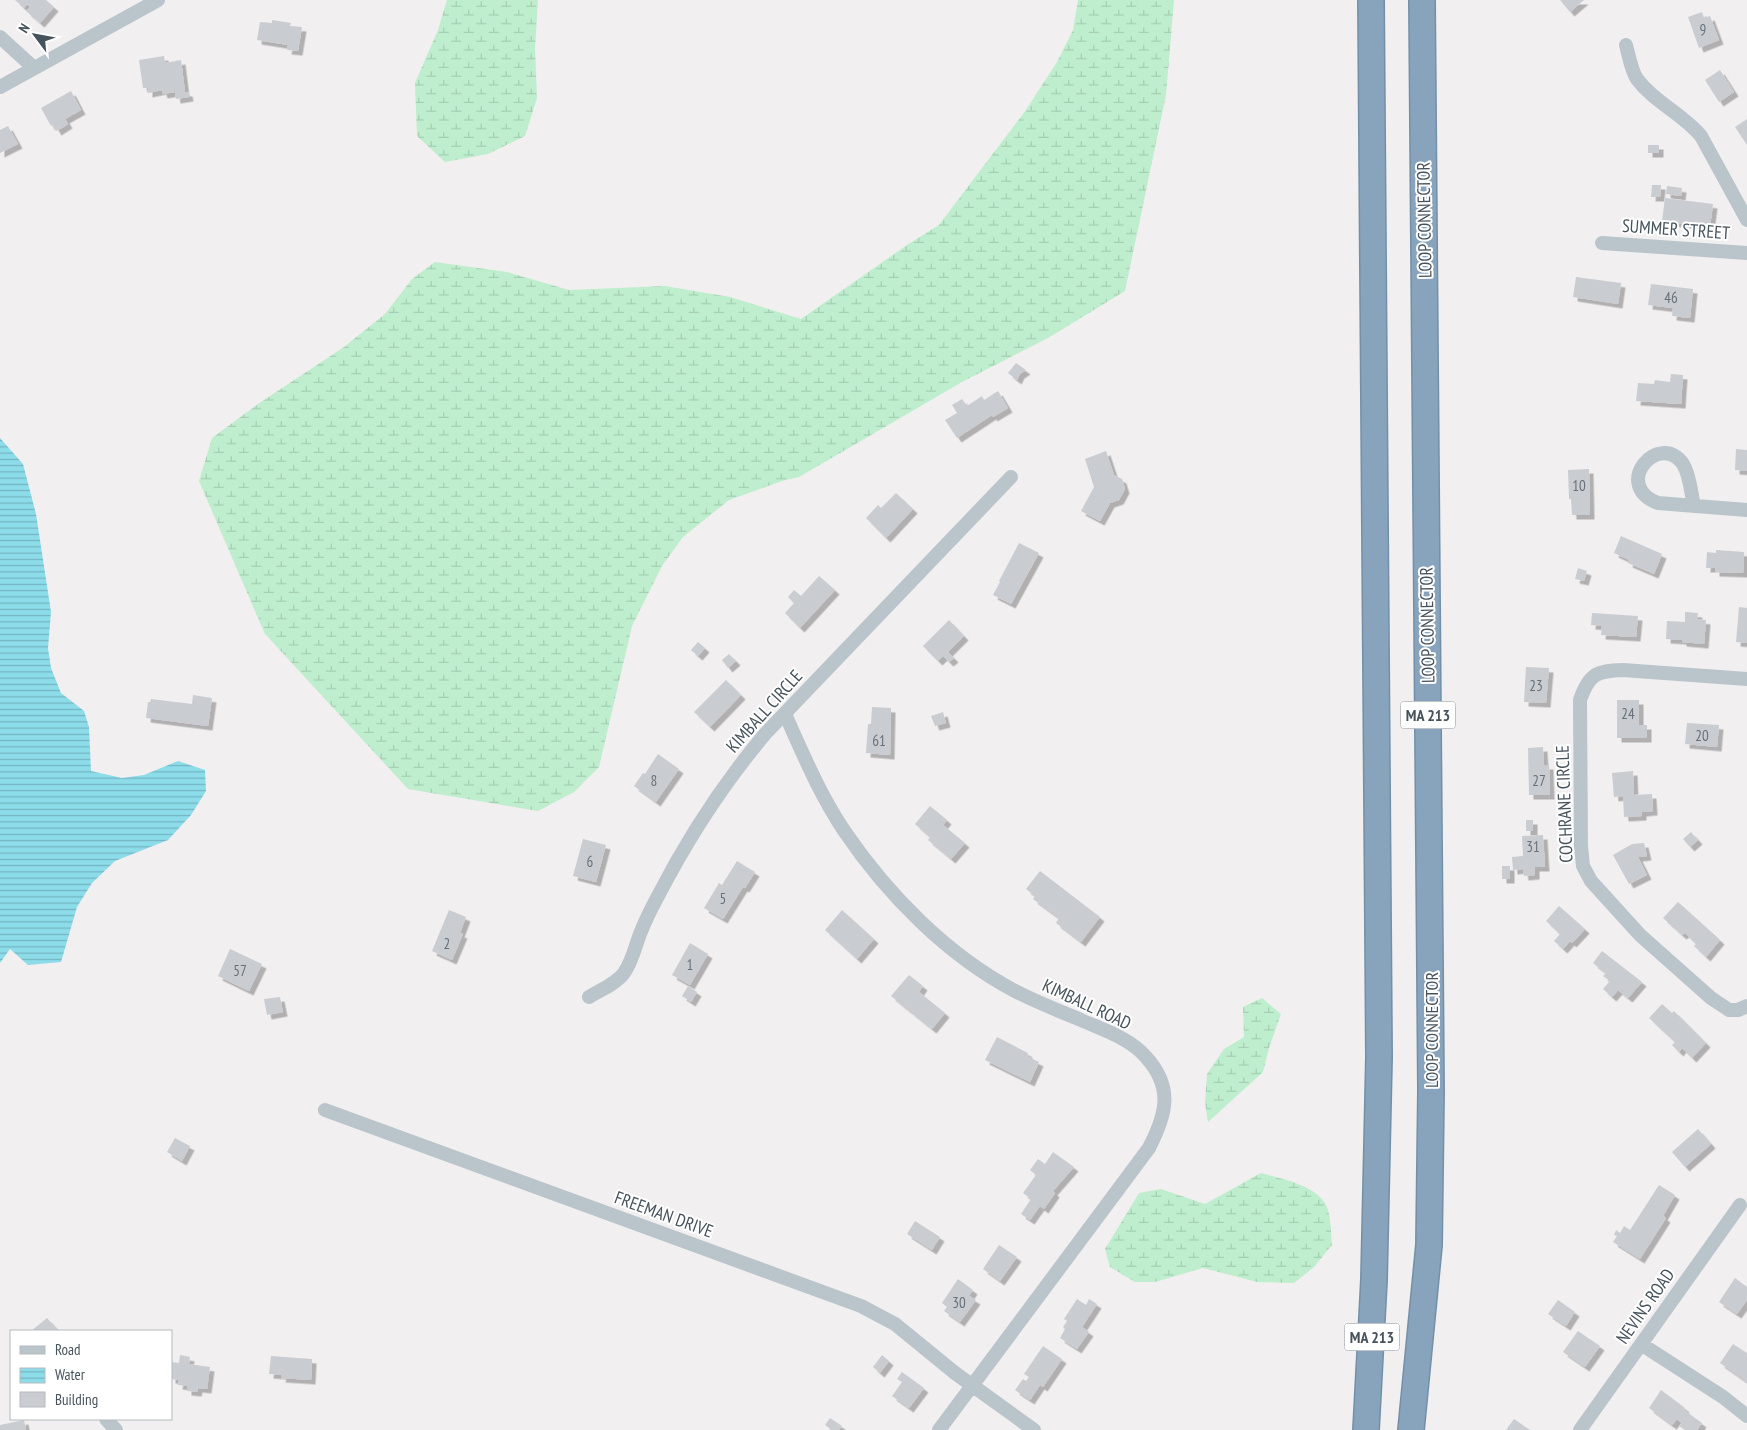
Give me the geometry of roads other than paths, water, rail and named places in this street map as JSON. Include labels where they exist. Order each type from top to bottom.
[{"type":"highway","name":"MA 213","points":[[1365,1430],[1369,1394],[1374,1280],[1379,1057],[1371,0]]},
{"type":"highway","name":"LOOP CONNECTOR","points":[[1411,1430],[1429,1245],[1431,1091],[1422,0]]},
{"type":"street","points":[[0,86],[158,0]]},
{"type":"street","points":[[0,37],[34,68]]},
{"type":"street","points":[[1626,45],[1636,77],[1647,90],[1692,125],[1701,136],[1747,220]]},
{"type":"street","name":"SUMMER STREET","points":[[1602,243],[1747,253]]},
{"type":"street","points":[[1694,506],[1687,474],[1679,460],[1672,455],[1663,453],[1648,458],[1642,465],[1639,473],[1640,488],[1650,500],[1658,503],[1694,506],[1747,510]]},
{"type":"street","name":"KIMBALL CIRCLE","points":[[589,997],[614,983],[623,974],[651,909],[677,860],[698,824],[743,760],[765,734],[1011,477]]},
{"type":"street","name":"COCHRANE CIRCLE","points":[[1747,679],[1623,670],[1604,671],[1593,675],[1585,685],[1580,700],[1581,846],[1583,866],[1591,881],[1640,935],[1711,998],[1729,1010],[1738,1010],[1747,1006]]},
{"type":"street","name":"KIMBALL ROAD","points":[[785,714],[818,786],[845,831],[894,894],[924,924],[954,951],[1015,991],[1128,1042],[1146,1057],[1157,1072],[1164,1090],[1165,1108],[1160,1126],[1149,1148],[938,1430]]},
{"type":"street","name":"FREEMAN DRIVE","points":[[325,1110],[861,1306],[895,1324],[955,1373],[1034,1430]]},
{"type":"street","name":"NEVINS ROAD","points":[[1580,1430],[1740,1204]]},
{"type":"street","points":[[1641,1344],[1723,1397],[1747,1416]]},
{"type":"street","points":[[107,1420],[116,1430]]},
{"type":"water","points":[[0,438],[23,464],[36,514],[51,612],[48,648],[51,668],[61,693],[84,711],[89,727],[91,771],[122,778],[144,775],[178,761],[205,770],[206,791],[191,815],[168,840],[115,861],[92,883],[77,907],[61,962],[28,965],[10,949],[0,963]]}]
